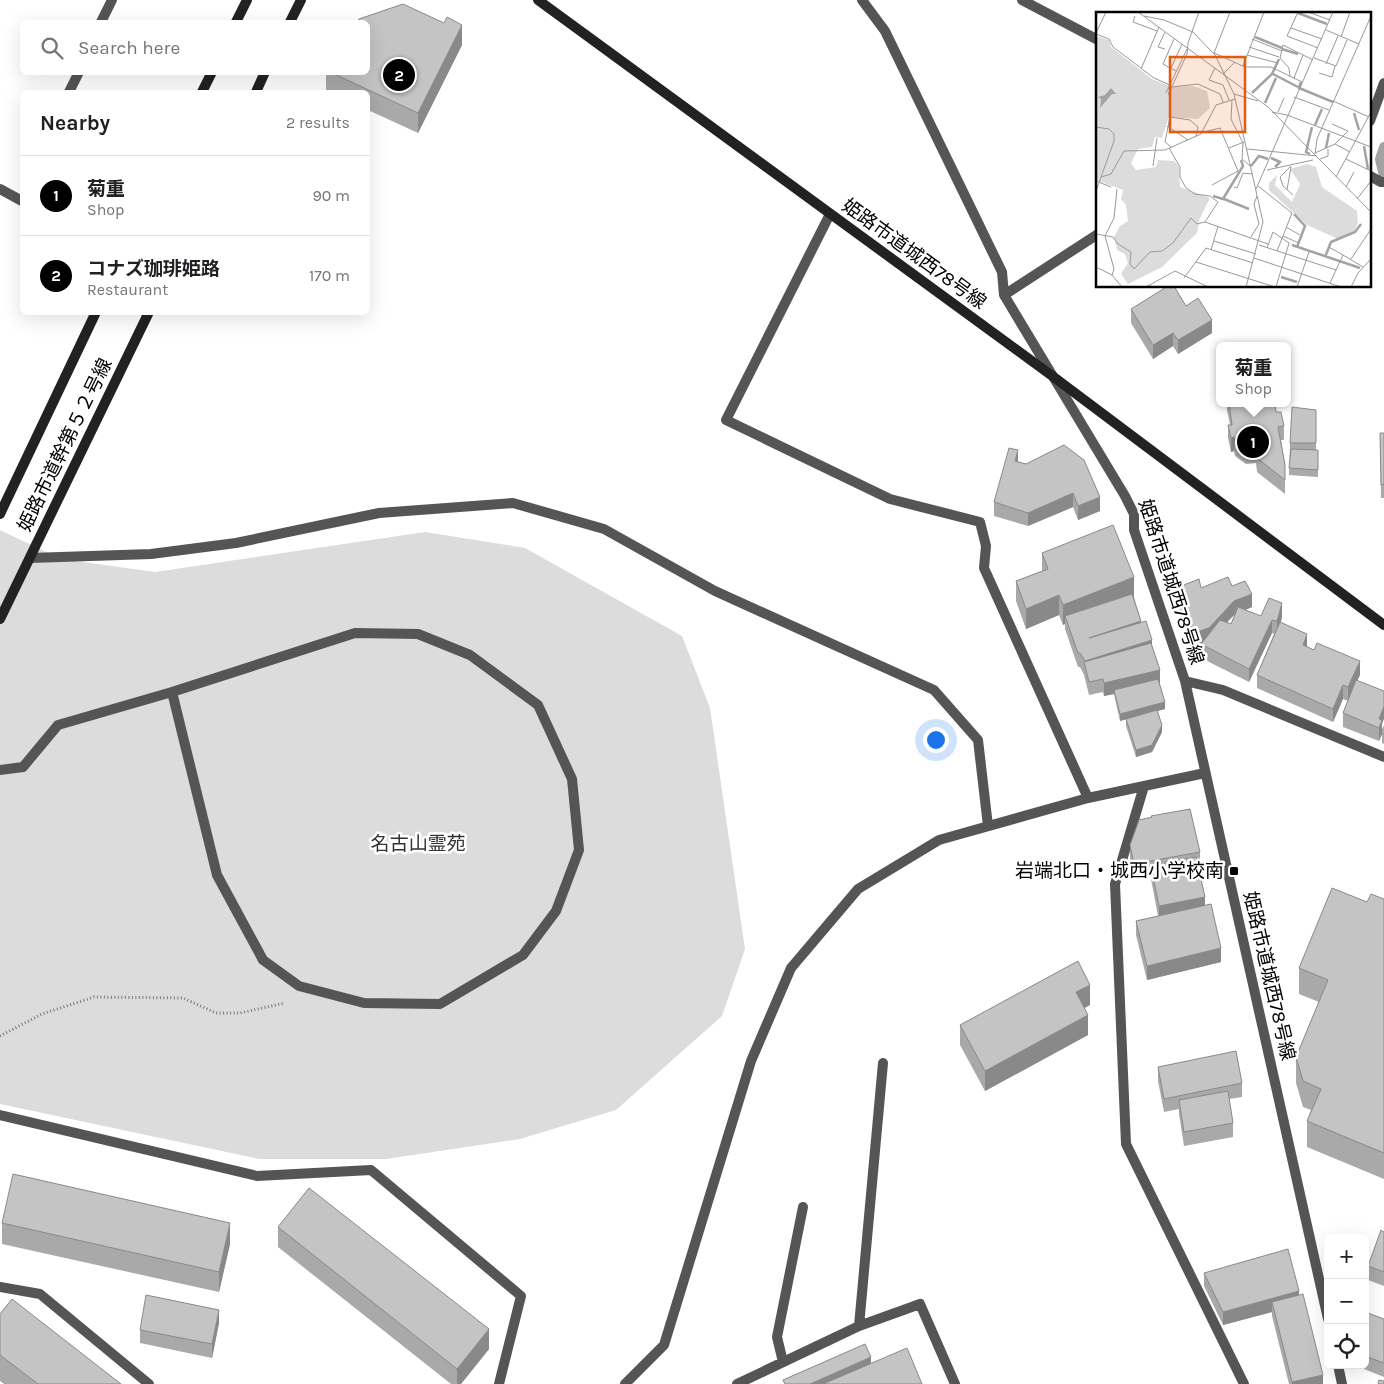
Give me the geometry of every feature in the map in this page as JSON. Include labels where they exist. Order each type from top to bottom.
[{"type":"street","points":[[102,20],[112,0]]},
{"type":"street","points":[[237,20],[247,0]]},
{"type":"street","points":[[291,20],[301,0]]},
{"type":"street","name":"姫路市道城西78号線","points":[[538,0],[1051,375],[1125,496],[1134,514],[1134,530],[1185,681],[1324,1301]]},
{"type":"street","points":[[862,0],[885,32],[1002,272],[1004,295],[1051,375],[1384,625]]},
{"type":"street","points":[[1022,0],[1096,39]]},
{"type":"street","points":[[70,90],[77,75]]},
{"type":"street","points":[[203,90],[210,75]]},
{"type":"street","points":[[257,90],[264,75]]},
{"type":"street","points":[[1372,116],[1384,83]]},
{"type":"street","points":[[1372,177],[1384,182]]},
{"type":"street","points":[[0,189],[20,198]]},
{"type":"street","points":[[830,214],[726,420],[890,499],[980,522],[986,546],[984,568],[1088,798]]},
{"type":"street","points":[[1004,295],[1096,235]]},
{"type":"street","name":"姫路市道幹第５２号線","points":[[0,514],[95,315]]},
{"type":"street","name":"姫路市道幹第５２号線","points":[[0,619],[148,315]]},
{"type":"street","points":[[30,558],[151,554],[236,543],[380,513],[513,503],[604,529],[715,591],[934,690],[978,740],[988,826]]},
{"type":"street","points":[[0,770],[23,767],[58,725],[172,692],[355,633],[418,634],[470,655],[538,705],[572,779],[579,850],[556,911],[523,955],[440,1004],[364,1003],[299,986],[263,960],[217,875],[172,692]]},
{"type":"street","points":[[1185,681],[1223,690],[1384,758]]},
{"type":"street","points":[[626,1383],[664,1345],[751,1061],[791,968],[858,889],[939,840],[1088,798],[1205,774]]},
{"type":"street","points":[[1144,786],[1115,884],[1126,1144],[1244,1384]]},
{"type":"street","points":[[859,1326],[883,1063]]},
{"type":"street","points":[[0,1115],[257,1176],[371,1170],[521,1296],[499,1384]]},
{"type":"street","points":[[783,1362],[777,1337],[803,1207]]},
{"type":"street","points":[[0,1287],[40,1294],[149,1384]]},
{"type":"street","points":[[736,1384],[859,1326],[920,1304],[955,1384]]},
{"type":"street","points":[[1339,1369],[1342,1384]]},
{"type":"street","points":[[626,1383],[638,1384]]},
{"type":"path","points":[[0,1036],[42,1014],[94,997],[183,998],[216,1013],[240,1013],[288,1003],[299,986]]},
{"type":"green space","name":"名古山霊苑","points":[[0,530],[61,559],[155,572],[425,532],[525,548],[682,636],[710,708],[745,949],[722,1016],[616,1110],[520,1139],[386,1159],[259,1159],[0,1104]]},
{"type":"building","points":[[403,4],[444,23],[447,17],[462,25],[418,113],[336,75],[370,75],[370,20],[359,19]]},
{"type":"building","points":[[1165,288],[1175,288],[1186,306],[1198,298],[1212,320],[1178,340],[1173,333],[1153,345],[1131,309]]},
{"type":"building","points":[[1230,407],[1275,407],[1276,412],[1281,412],[1284,426],[1278,427],[1285,465],[1285,480],[1257,458],[1256,449],[1246,451],[1235,442],[1234,437],[1231,438],[1228,425],[1232,425]]},
{"type":"building","points":[[1292,407],[1316,410],[1316,443],[1290,443]]},
{"type":"building","points":[[1380,433],[1384,433],[1384,484],[1381,485]]},
{"type":"building","points":[[1064,445],[1084,460],[1100,497],[1078,506],[1073,493],[1028,513],[994,502],[1009,448],[1018,450],[1015,461],[1026,464]]},
{"type":"building","points":[[1291,449],[1318,450],[1318,470],[1289,468]]},
{"type":"building","points":[[1113,525],[1134,577],[1063,605],[1059,595],[1026,609],[1016,581],[1048,569],[1042,553]]},
{"type":"building","points":[[1228,577],[1232,586],[1245,581],[1252,594],[1234,601],[1209,628],[1194,633],[1176,588],[1199,579],[1201,588]]},
{"type":"building","points":[[1132,594],[1141,621],[1089,638],[1146,621],[1152,640],[1085,661],[1080,653],[1078,653],[1065,616]]},
{"type":"building","points":[[1269,598],[1282,603],[1277,621],[1272,620],[1249,669],[1201,644],[1220,620],[1231,624],[1238,607],[1261,616]]},
{"type":"building","points":[[1280,622],[1307,634],[1303,645],[1314,650],[1317,643],[1360,661],[1348,687],[1343,685],[1333,709],[1257,675]]},
{"type":"building","points":[[1151,643],[1160,670],[1104,683],[1103,679],[1089,682],[1084,662]]},
{"type":"building","points":[[1158,679],[1165,702],[1120,714],[1114,690]]},
{"type":"building","points":[[1356,680],[1384,691],[1384,706],[1379,719],[1382,720],[1379,728],[1343,713]]},
{"type":"building","points":[[1157,710],[1162,725],[1152,745],[1136,750],[1126,719]]},
{"type":"building","points":[[1190,809],[1200,852],[1134,864],[1130,845],[1139,820]]},
{"type":"building","points":[[1196,857],[1205,897],[1159,906],[1151,866]]},
{"type":"building","points":[[1332,888],[1367,902],[1371,894],[1384,899],[1384,1153],[1307,1121],[1321,1089],[1303,1081],[1296,1057],[1328,980],[1299,968]]},
{"type":"building","points":[[1211,904],[1221,948],[1147,966],[1136,921]]},
{"type":"building","points":[[1078,961],[1090,985],[1076,992],[1088,1015],[985,1071],[960,1025]]},
{"type":"building","points":[[1236,1051],[1242,1083],[1164,1099],[1158,1067]]},
{"type":"building","points":[[1228,1091],[1233,1123],[1184,1132],[1179,1100]]},
{"type":"building","points":[[13,1174],[230,1223],[219,1272],[2,1223]]},
{"type":"building","points":[[309,1188],[489,1329],[457,1369],[278,1227]]},
{"type":"building","points":[[1381,1230],[1384,1232],[1384,1272],[1369,1266]]},
{"type":"building","points":[[1288,1249],[1299,1291],[1223,1312],[1204,1273]]},
{"type":"building","points":[[1303,1294],[1323,1375],[1292,1382],[1272,1302]]},
{"type":"building","points":[[146,1295],[219,1310],[212,1344],[140,1330]]},
{"type":"building","points":[[12,1299],[121,1384],[38,1384],[0,1355],[0,1314]]},
{"type":"building","points":[[1369,1313],[1384,1319],[1384,1363],[1369,1357]]},
{"type":"building","points":[[865,1344],[871,1357],[810,1384],[785,1384],[783,1380]]},
{"type":"building","points":[[907,1348],[922,1384],[823,1384]]},
{"type":"building","points":[[1379,1380],[1384,1381],[1384,1384],[1378,1384]]},
{"type":"waterway","points":[[1384,147],[1380,159],[1384,176]]},
{"type":"place","name":"コナズ珈琲姫路","points":[[399,75]]},
{"type":"place","name":"菊重","points":[[1253,442]]},
{"type":"place","name":"岩端北口・城西小学校南","points":[[1234,871]]}]
